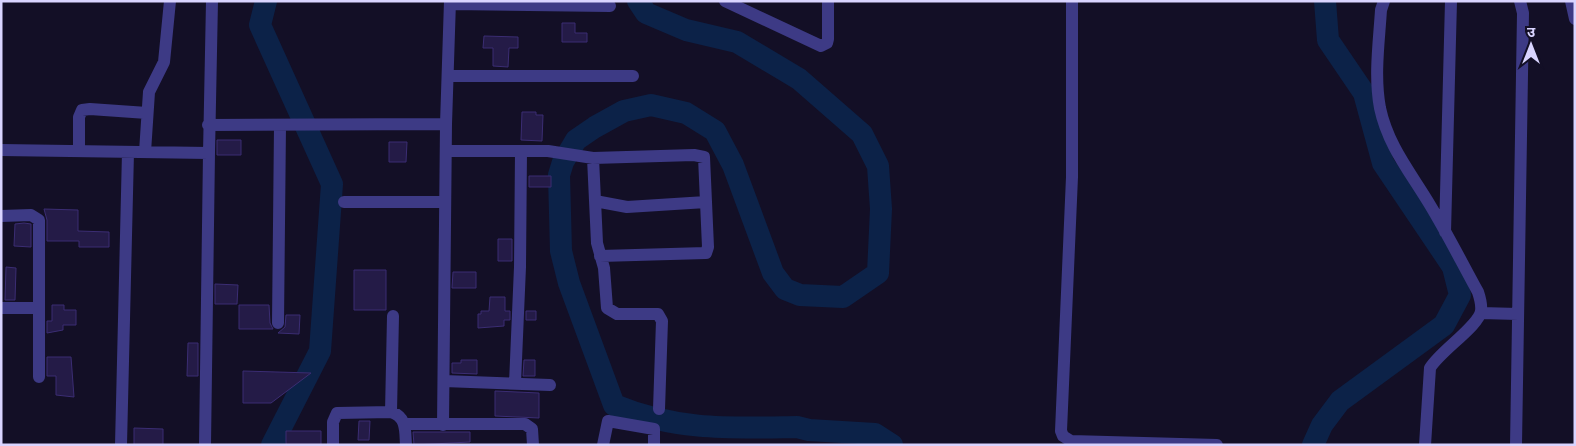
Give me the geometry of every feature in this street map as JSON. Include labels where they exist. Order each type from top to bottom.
[{"type":"street","points":[[146,152],[150,87],[164,62],[170,1]]},
{"type":"street","points":[[205,445],[208,125],[212,1]]},
{"type":"street","points":[[725,1],[821,46],[827,43],[828,39],[828,1]]},
{"type":"street","points":[[1072,1],[1072,177],[1061,431],[1063,436],[1071,441],[1217,445]]},
{"type":"street","points":[[1384,1],[1381,10],[1377,76],[1380,108],[1387,132],[1396,153],[1445,232],[1482,302],[1481,314],[1476,322],[1436,358],[1430,368],[1425,445]]},
{"type":"street","points":[[1445,232],[1451,1]]},
{"type":"street","points":[[1516,445],[1523,13],[1520,1]]},
{"type":"street","points":[[1571,1],[1575,19]]},
{"type":"street","points":[[443,425],[446,124],[450,2],[610,6]]},
{"type":"street","points":[[448,76],[633,76]]},
{"type":"street","points":[[79,151],[79,118],[82,110],[147,113]]},
{"type":"street","points":[[208,125],[446,124]]},
{"type":"street","points":[[278,323],[282,125]]},
{"type":"street","points":[[1,150],[209,153]]},
{"type":"street","points":[[446,151],[559,152],[593,158],[701,155],[706,161],[708,247],[706,252],[600,256]]},
{"type":"street","points":[[514,383],[520,268],[521,151]]},
{"type":"street","points":[[121,445],[128,152]]},
{"type":"street","points":[[593,158],[597,243],[604,268],[605,302],[611,312],[617,314],[658,314],[661,316],[659,409]]},
{"type":"street","points":[[344,202],[445,202]]},
{"type":"street","points":[[595,202],[627,207],[706,202]]},
{"type":"street","points":[[1,216],[35,215],[39,220],[39,377]]},
{"type":"street","points":[[1,308],[39,308]]},
{"type":"street","points":[[1481,314],[1518,314]]},
{"type":"street","points":[[391,412],[393,316]]},
{"type":"street","points":[[444,381],[550,385]]},
{"type":"street","points":[[332,445],[333,422],[337,413],[391,412],[399,416],[405,424],[406,445]]},
{"type":"street","points":[[603,445],[608,421],[654,428],[654,445]]},
{"type":"street","points":[[405,424],[525,424],[532,428],[533,445]]},
{"type":"building","points":[[562,23],[575,23],[575,33],[587,33],[587,42],[562,42]]},
{"type":"building","points":[[484,36],[518,37],[518,48],[509,48],[508,67],[493,66],[493,48],[483,48]]},
{"type":"building","points":[[522,112],[536,112],[536,115],[543,115],[542,141],[521,140]]},
{"type":"building","points":[[217,140],[241,140],[241,155],[217,155]]},
{"type":"building","points":[[389,142],[407,142],[406,162],[389,162]]},
{"type":"building","points":[[529,176],[551,176],[551,187],[529,187]]},
{"type":"building","points":[[44,209],[78,210],[78,231],[109,232],[109,247],[79,247],[79,241],[47,241],[47,220]]},
{"type":"building","points":[[15,224],[31,224],[31,247],[14,246]]},
{"type":"building","points":[[498,239],[512,239],[512,261],[498,261]]},
{"type":"building","points":[[6,267],[16,268],[15,300],[5,300]]},
{"type":"building","points":[[354,270],[386,270],[386,310],[354,310]]},
{"type":"building","points":[[453,272],[476,272],[476,288],[452,288]]},
{"type":"building","points":[[215,284],[238,285],[237,304],[215,304]]},
{"type":"building","points":[[490,297],[505,297],[505,311],[510,311],[510,320],[504,320],[504,326],[478,328],[478,314],[481,314],[481,311],[489,311]]},
{"type":"building","points":[[52,305],[64,305],[64,310],[76,310],[76,325],[63,325],[63,330],[47,333],[47,321],[52,321]]},
{"type":"building","points":[[239,305],[269,305],[270,323],[273,329],[239,329]]},
{"type":"building","points":[[526,311],[536,311],[536,320],[526,320]]},
{"type":"building","points":[[286,315],[300,315],[299,334],[278,333],[285,327]]},
{"type":"building","points":[[188,343],[198,343],[198,376],[187,376]]},
{"type":"building","points":[[47,357],[71,357],[74,397],[56,395],[56,376],[47,376]]},
{"type":"building","points":[[461,360],[477,360],[477,374],[452,373],[452,363],[461,363]]},
{"type":"building","points":[[524,360],[535,360],[535,376],[523,376]]},
{"type":"building","points":[[243,371],[311,373],[271,403],[243,403]]},
{"type":"building","points":[[495,391],[539,393],[539,418],[495,416]]},
{"type":"building","points":[[359,421],[370,421],[369,440],[358,440]]},
{"type":"building","points":[[134,428],[163,429],[163,445],[134,445]]},
{"type":"building","points":[[286,431],[321,431],[321,445],[286,445]]},
{"type":"building","points":[[413,432],[470,432],[470,442],[414,445]]},
{"type":"waterway","points":[[266,1],[260,25],[332,184],[320,351],[272,445]]},
{"type":"waterway","points":[[638,1],[646,13],[686,30],[737,42],[799,79],[862,134],[878,166],[881,209],[878,273],[843,297],[800,295],[785,289],[773,273],[733,165],[715,131],[686,113],[651,105],[624,111],[576,140],[563,162],[559,175],[561,251],[569,283],[614,405],[660,420],[682,424],[750,428],[797,427],[809,430],[875,434],[892,445]]},
{"type":"waterway","points":[[1313,445],[1322,425],[1340,401],[1444,325],[1460,295],[1453,267],[1383,163],[1364,93],[1328,40],[1325,1]]}]
